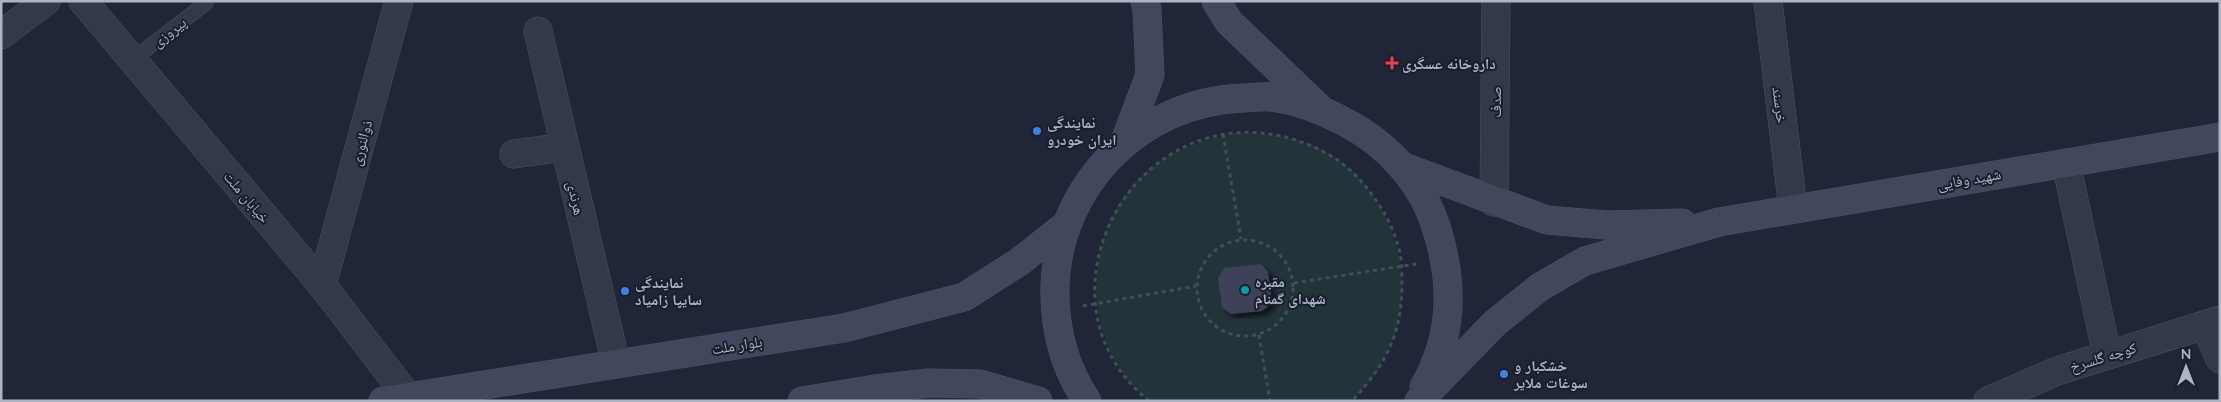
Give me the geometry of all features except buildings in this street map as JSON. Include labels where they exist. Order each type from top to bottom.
[{"type":"main road","points":[[1125,141],[1150,75],[1145,1]]},
{"type":"main road","points":[[1216,1],[1229,22],[1320,109]]},
{"type":"main road","points":[[1087,401],[1077,386],[1062,349],[1055,310],[1056,267],[1066,225],[1090,179],[1125,141],[1169,114],[1218,99],[1270,97],[1320,109],[1366,133],[1404,168],[1431,211],[1446,260],[1449,298],[1444,336],[1432,372],[1418,401]]},
{"type":"main road","name":"شهید وفایی","points":[[1719,222],[2220,137]]},
{"type":"main road","points":[[1404,168],[1547,220],[1606,225],[1719,222]]},
{"type":"main road","points":[[1418,401],[1495,323],[1540,287],[1585,262],[1719,222]]},
{"type":"main road","name":"بلوار ملت","points":[[396,399],[844,328],[964,297],[1018,262],[1066,225]]},
{"type":"main road","points":[[802,401],[875,389],[929,383],[980,384],[1038,401]]},
{"type":"street","points":[[1,35],[46,1]]},
{"type":"street","name":"خیابان ملت","points":[[83,1],[322,286],[396,399]]},
{"type":"street","name":"ذوالنوری","points":[[322,286],[399,1]]},
{"type":"street","name":"صدف","points":[[1494,202],[1496,1]]},
{"type":"street","name":"خرسند","points":[[1768,1],[1793,209]]},
{"type":"street","name":"هرندی","points":[[538,31],[616,364]]},
{"type":"street","points":[[514,154],[564,147]]},
{"type":"street","points":[[2066,163],[2107,355]]},
{"type":"street","points":[[2212,322],[2220,359]]},
{"type":"street","name":"کوچه گلسرخ","points":[[1988,401],[2057,371],[2212,322]]},
{"type":"lane","name":"پیروزی","points":[[132,60],[206,3]]},
{"type":"path","points":[[1218,99],[1241,240]]},
{"type":"path","points":[[1149,401],[1136,390],[1117,365],[1104,338],[1096,304],[1095,286],[1101,245],[1111,218],[1126,194],[1147,171],[1172,153],[1203,139],[1237,133],[1269,134],[1299,140],[1328,154],[1353,172],[1377,199],[1393,231],[1402,266],[1403,302],[1396,334],[1382,364],[1351,401]]},
{"type":"path","points":[[1241,240],[1256,240],[1270,246],[1282,256],[1290,269],[1294,283],[1293,297],[1289,310],[1276,325],[1259,334],[1246,337],[1221,330],[1210,322],[1198,300],[1196,286],[1205,260],[1215,250],[1227,243],[1241,240]]},
{"type":"path","points":[[1294,283],[1446,260]]},
{"type":"path","points":[[1055,310],[1196,286]]},
{"type":"path","points":[[1259,334],[1270,401]]},
{"type":"shaded area","points":[[1237,133],[1282,136],[1324,151],[1348,167],[1367,187],[1383,211],[1394,237],[1400,264],[1402,293],[1399,321],[1381,365],[1367,385],[1351,401],[1149,401],[1126,377],[1110,350],[1100,319],[1096,287],[1100,254],[1109,223],[1125,195],[1148,170],[1168,156],[1201,141]]},
{"type":"place","name":"داروخانه عسگری","points":[[1392,63]]},
{"type":"place","name":"نمایندگی ایران خودرو","points":[[1037,131]]},
{"type":"place","name":"مقبره شهدای گمنام","points":[[1245,290]]},
{"type":"place","name":"نمایندگی سایپا زامیاد","points":[[625,291]]},
{"type":"place","name":"خشکبار و سوغات ملایر","points":[[1504,374]]}]
